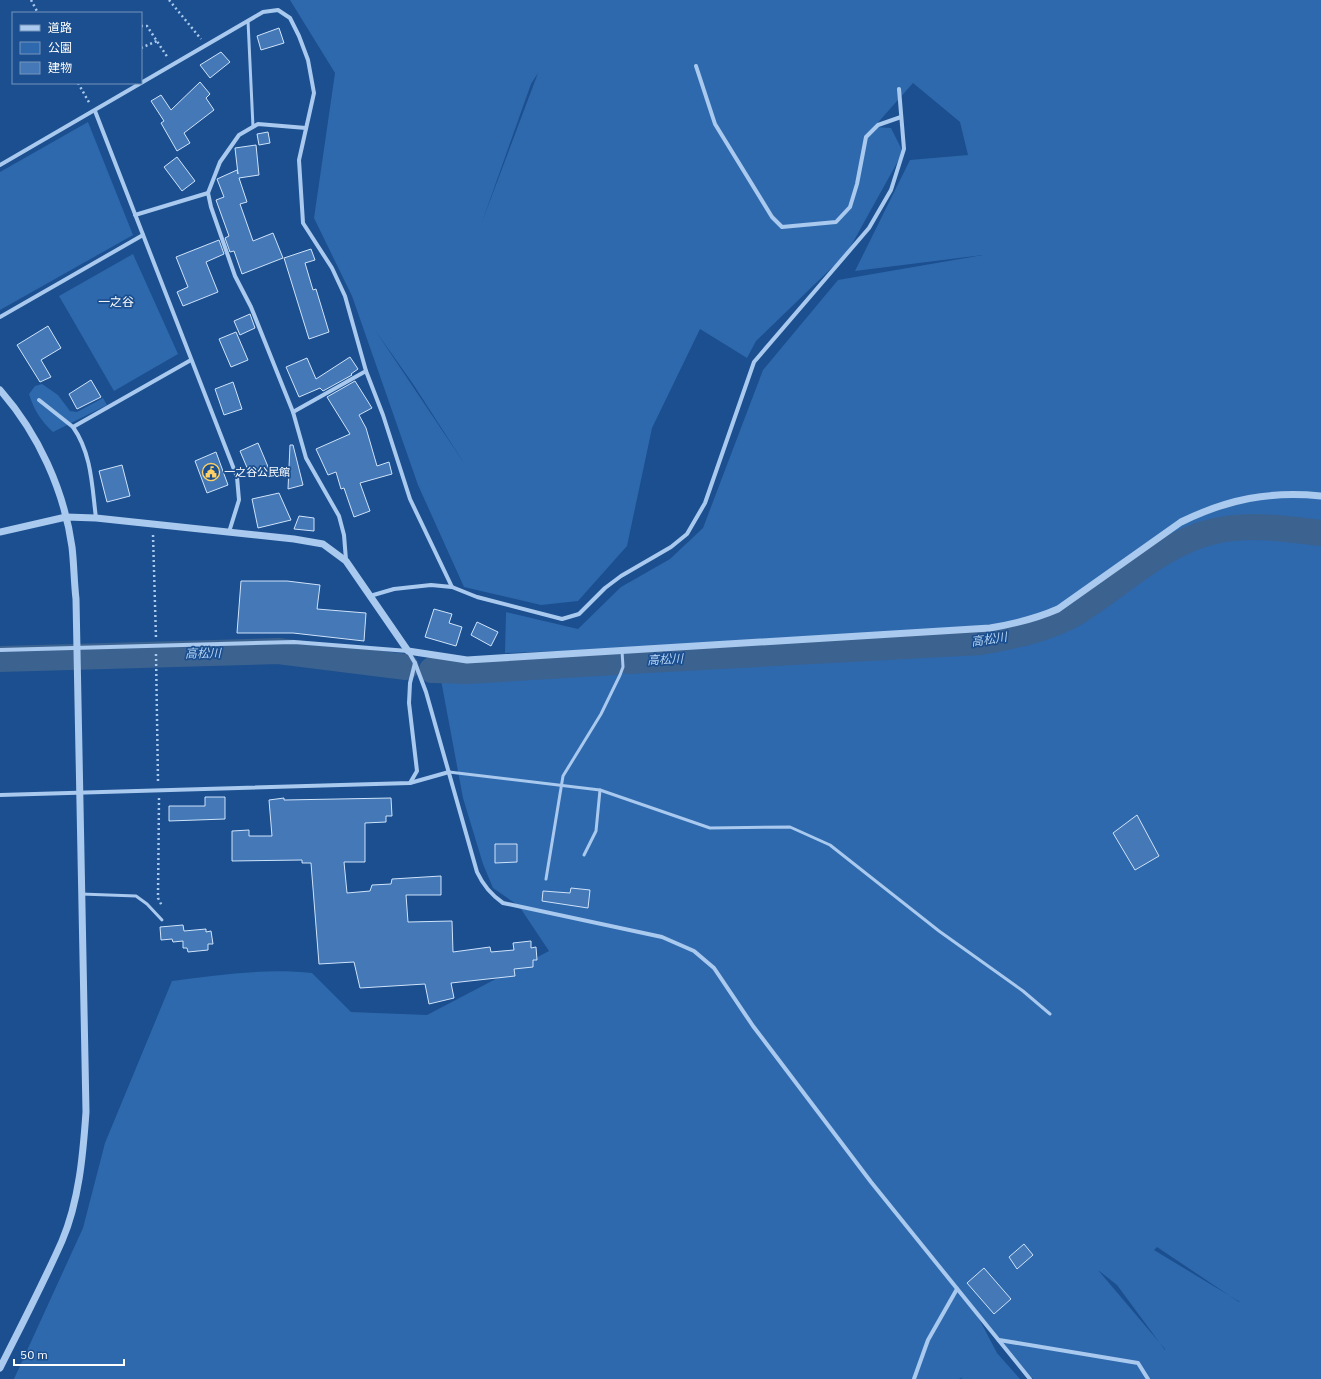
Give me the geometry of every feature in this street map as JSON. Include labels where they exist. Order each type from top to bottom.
[{"type":"street","points":[[142,83],[262,12],[278,10],[290,18],[308,60],[314,93],[299,160],[303,223],[332,268],[345,296],[366,371],[383,415],[410,499],[452,587]]},
{"type":"street","points":[[696,66],[715,124],[772,217],[782,228],[836,222],[850,207],[857,184],[866,137],[878,125],[901,117]]},
{"type":"street","points":[[0,165],[140,84]]},
{"type":"street","points":[[370,596],[394,589],[431,584],[452,587],[477,597],[562,619],[579,614],[605,588],[621,576],[671,547],[687,534],[705,503],[754,362],[869,228],[891,190],[904,149],[899,89]]},
{"type":"street","points":[[94,111],[237,477],[239,500],[229,532]]},
{"type":"street","points":[[306,128],[258,124],[239,135],[220,162],[208,193],[211,207],[235,276],[251,307],[293,412],[306,458],[339,516],[344,535],[346,561]]},
{"type":"street","points":[[135,216],[208,193]]},
{"type":"street","points":[[0,317],[143,235]]},
{"type":"street","points":[[73,428],[191,360]]},
{"type":"street","points":[[293,412],[366,371]]},
{"type":"street","points":[[0,390],[16,409],[36,442],[55,482],[66,517],[72,547],[76,599],[86,1112],[83,1157],[74,1203],[62,1240],[0,1368]]},
{"type":"street","points":[[39,400],[73,428],[82,440],[90,466],[96,518]]},
{"type":"street","points":[[0,650],[77,650],[294,642],[408,651],[467,660],[990,628],[1017,624],[1038,618],[1058,609],[1181,522],[1199,513],[1253,497],[1273,494],[1321,496]]},
{"type":"street","points":[[0,532],[66,517],[96,518],[294,539],[323,544],[346,561],[415,663],[426,692],[477,872],[484,886],[493,896],[503,903],[662,937],[694,951],[714,968],[753,1026],[871,1182],[1030,1379]]},
{"type":"street","points":[[410,783],[417,771],[409,703],[410,683],[415,663]]},
{"type":"street","points":[[0,795],[80,794],[410,783],[449,772]]},
{"type":"street","points":[[914,1379],[928,1340],[957,1289]]},
{"type":"street","points":[[998,1340],[1138,1363],[1148,1379]]},
{"type":"lane","points":[[248,21],[253,127]]},
{"type":"lane","points":[[546,879],[563,785],[563,776],[601,714],[620,675],[623,667],[622,651]]},
{"type":"lane","points":[[449,772],[600,790],[710,828],[790,827],[830,845],[939,932],[1023,991],[1050,1014]]},
{"type":"lane","points":[[584,855],[596,831],[600,790]]},
{"type":"lane","points":[[81,894],[136,896],[147,904],[162,920]]},
{"type":"path","points":[[31,0],[37,12]]},
{"type":"path","points":[[169,0],[206,46]]},
{"type":"path","points":[[142,26],[147,26],[173,65]]},
{"type":"path","points":[[142,48],[157,41]]},
{"type":"path","points":[[79,84],[94,111]]},
{"type":"path","points":[[152,524],[156,646]]},
{"type":"green space","points":[[290,0],[1321,0],[1321,1379],[1033,1379],[976,1313],[997,1353],[1020,1379],[961,1379],[963,1377],[959,1379],[14,1379],[83,1228],[105,1143],[172,981],[259,972],[277,971],[312,973],[351,1012],[427,1015],[549,951],[519,906],[493,888],[483,864],[463,798],[441,680],[570,676],[682,646],[505,653],[506,612],[578,629],[621,587],[670,559],[703,528],[763,370],[838,280],[983,255],[855,271],[910,160],[968,155],[960,122],[913,83],[874,127],[891,128],[903,152],[847,253],[756,341],[747,358],[700,329],[652,428],[627,546],[578,601],[541,605],[464,587],[418,485],[352,296],[314,218],[335,73]],"holes":[[[538,73],[482,222],[531,84]],[[375,330],[413,384],[466,466]],[[1157,1247],[1230,1296],[1154,1250]],[[1098,1270],[1117,1285],[1159,1342]]]},
{"type":"green space","points":[[88,122],[133,235],[0,310],[0,172]]},
{"type":"green space","points":[[133,254],[178,354],[114,391],[59,296]]},
{"type":"green space","points":[[42,384],[58,395],[70,411],[77,412],[103,398],[107,405],[53,432],[38,415],[29,394],[35,386]]},
{"type":"building","points":[[279,28],[284,43],[261,50],[257,36]]},
{"type":"building","points":[[221,52],[230,62],[210,78],[200,65]]},
{"type":"building","points":[[200,82],[210,94],[206,98],[214,110],[184,133],[190,143],[177,151],[161,123],[164,121],[151,101],[161,95],[171,110]]},
{"type":"building","points":[[268,132],[270,143],[259,145],[257,134]]},
{"type":"building","points":[[256,145],[259,175],[239,178],[247,202],[240,204],[253,241],[273,233],[283,258],[242,274],[234,251],[230,252],[225,238],[229,236],[216,200],[224,197],[217,179],[237,170],[238,174],[235,148]]},
{"type":"building","points":[[177,157],[195,181],[182,191],[164,167]]},
{"type":"building","points":[[219,240],[224,254],[206,262],[218,292],[183,306],[177,292],[188,287],[176,257]]},
{"type":"building","points":[[311,249],[315,260],[305,263],[313,290],[316,289],[329,332],[309,339],[284,258]]},
{"type":"building","points":[[250,314],[255,328],[240,335],[234,321]]},
{"type":"building","points":[[48,326],[61,348],[41,360],[51,377],[40,382],[17,345]]},
{"type":"building","points":[[236,332],[248,360],[231,367],[219,339]]},
{"type":"building","points":[[350,357],[358,369],[351,374],[352,375],[323,391],[320,388],[299,397],[286,367],[307,358],[316,379]]},
{"type":"building","points":[[91,380],[101,397],[77,409],[69,394]]},
{"type":"building","points":[[355,381],[372,408],[359,415],[366,428],[377,466],[389,462],[392,474],[360,483],[370,511],[354,517],[344,488],[341,489],[336,472],[328,475],[316,449],[350,434],[327,397]]},
{"type":"building","points":[[233,382],[242,409],[224,415],[215,389]]},
{"type":"building","points":[[258,443],[269,469],[251,477],[240,451]]},
{"type":"building","points":[[290,445],[293,445],[303,485],[288,489]]},
{"type":"building","points":[[216,452],[228,485],[207,493],[195,461]]},
{"type":"building","points":[[122,465],[130,496],[107,502],[99,471]]},
{"type":"building","points":[[279,493],[291,520],[258,528],[252,499]]},
{"type":"building","points":[[299,516],[314,518],[314,531],[294,529]]},
{"type":"building","points":[[241,581],[287,581],[320,585],[317,609],[366,613],[364,641],[293,633],[237,633]]},
{"type":"building","points":[[434,609],[452,614],[449,623],[462,627],[456,646],[425,637]]},
{"type":"building","points":[[477,622],[498,632],[491,646],[471,635]]},
{"type":"building","points":[[205,797],[225,797],[225,819],[169,821],[169,806],[205,806]]},
{"type":"building","points":[[284,798],[284,800],[391,798],[392,816],[386,816],[386,822],[365,823],[365,862],[344,862],[347,893],[370,891],[372,885],[391,884],[392,879],[441,876],[441,895],[406,895],[408,922],[452,921],[453,952],[490,947],[491,952],[514,950],[513,943],[531,941],[531,948],[536,947],[537,960],[533,960],[533,967],[514,969],[515,976],[451,983],[454,998],[429,1004],[425,984],[360,988],[354,962],[319,964],[311,863],[302,863],[302,860],[232,861],[232,831],[249,830],[249,836],[272,836],[269,800]]},
{"type":"building","points":[[1137,815],[1159,856],[1135,870],[1113,833]]},
{"type":"building","points":[[495,844],[517,844],[517,862],[495,863]]},
{"type":"building","points":[[571,888],[590,890],[588,908],[542,901],[543,891],[570,893]]},
{"type":"building","points":[[183,925],[184,931],[206,929],[206,932],[211,931],[213,944],[208,944],[208,950],[188,952],[187,948],[183,948],[183,941],[173,942],[172,939],[161,940],[160,927]]},
{"type":"building","points":[[1024,1244],[1033,1255],[1017,1269],[1009,1257]]},
{"type":"building","points":[[984,1268],[1011,1299],[994,1314],[967,1283]]},
{"type":"waterway","name":"高松川","points":[[629,661],[981,642],[994,640],[1032,631],[1056,623],[1068,617],[1079,611],[1161,554],[1196,536],[1241,527],[1321,533]]},
{"type":"waterway","name":"高松川","points":[[0,659],[278,651],[406,667]]},
{"type":"waterway","name":"高松川","points":[[432,670],[468,671],[616,662]]},
{"type":"place","name":"一之谷公民館","points":[[211,472]]},
{"type":"district","name":"一之谷","points":[[116,301]]}]
